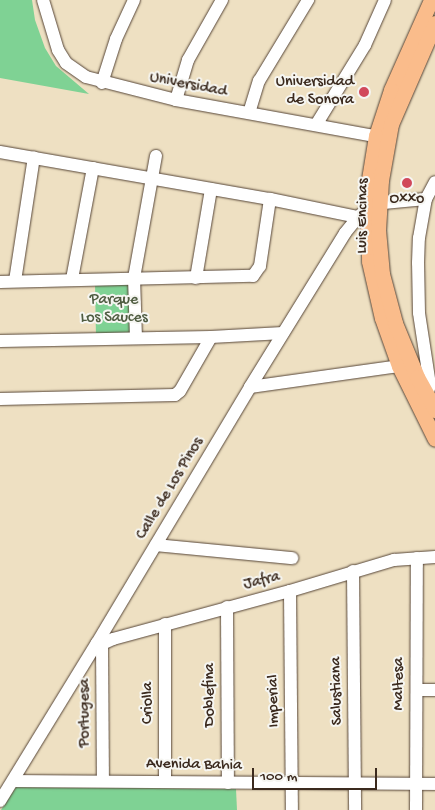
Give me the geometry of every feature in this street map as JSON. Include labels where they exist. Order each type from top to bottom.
[{"type":"main road","points":[[431,0],[391,90],[382,137],[369,179],[368,245],[373,281],[382,318],[399,366],[435,439]]},
{"type":"main road","points":[[382,137],[435,23]]},
{"type":"main road","name":"Luis Encinas","points":[[368,209],[378,244],[382,274],[396,324],[417,376],[435,410]]},
{"type":"street","points":[[102,83],[116,39],[134,0]]},
{"type":"street","points":[[176,100],[188,60],[222,0]]},
{"type":"street","points":[[249,113],[259,81],[308,0]]},
{"type":"street","points":[[316,125],[365,45],[385,0]]},
{"type":"street","name":"Universidad","points":[[46,2],[56,44],[66,63],[74,71],[102,83],[176,100],[382,137]]},
{"type":"street","points":[[0,152],[270,199],[368,209],[426,199]]},
{"type":"street","points":[[136,338],[134,278],[156,156]]},
{"type":"street","points":[[15,281],[34,158]]},
{"type":"street","points":[[72,279],[93,168]]},
{"type":"street","points":[[427,395],[430,385],[420,313],[418,263],[419,238],[426,199],[435,182]]},
{"type":"street","points":[[196,278],[212,189]]},
{"type":"street","points":[[0,282],[72,279],[196,278],[249,276],[256,274],[260,266],[270,199]]},
{"type":"street","name":"Calle de Los Pinos","points":[[0,801],[100,643],[282,333],[368,209]]},
{"type":"street","points":[[0,341],[211,337],[282,333]]},
{"type":"street","points":[[0,399],[175,395],[180,391],[211,337]]},
{"type":"street","points":[[250,387],[399,366]]},
{"type":"street","points":[[156,545],[292,558]]},
{"type":"street","name":"Jafra","points":[[100,643],[290,591],[394,560],[435,557]]},
{"type":"street","name":"Maltesa","points":[[416,810],[417,558]]},
{"type":"street","name":"Salustiana","points":[[353,571],[355,810]]},
{"type":"street","name":"Imperial","points":[[290,591],[292,810]]},
{"type":"street","name":"Doblefina","points":[[227,607],[228,783]]},
{"type":"street","name":"Criolla","points":[[165,624],[165,782]]},
{"type":"street","name":"Portugesa","points":[[100,643],[103,782]]},
{"type":"street","points":[[417,690],[435,690]]},
{"type":"street","name":"Avenida Bahia","points":[[13,780],[435,784]]},
{"type":"green space","points":[[0,0],[32,0],[35,20],[45,48],[56,66],[89,94],[0,78]]},
{"type":"green space","name":"Parque Los Sauces","points":[[131,282],[132,337],[96,338],[95,283]]},
{"type":"green space","points":[[16,787],[236,789],[237,810],[1,810]]},
{"type":"place","name":"Universidad de Sonora","points":[[364,92]]},
{"type":"place","name":"Oxxo","points":[[407,183]]}]
